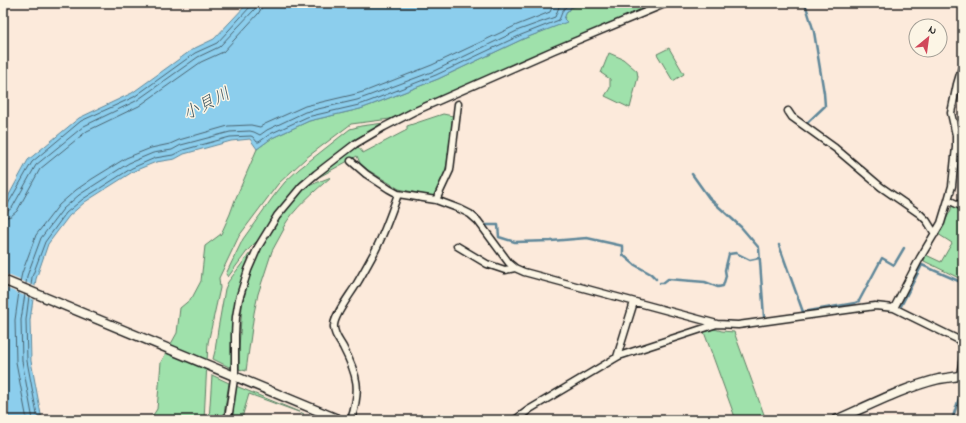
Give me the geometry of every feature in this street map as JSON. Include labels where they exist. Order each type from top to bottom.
[{"type":"street","points":[[228,420],[231,375],[235,372],[236,317],[239,299],[248,270],[258,247],[277,216],[302,186],[355,144],[413,112],[554,50],[667,3]]},
{"type":"street","points":[[894,308],[920,258],[941,223],[952,186],[956,135],[951,113],[963,64]]},
{"type":"street","points":[[436,200],[450,170],[458,104]]},
{"type":"street","points":[[788,111],[792,117],[835,148],[881,187],[920,214],[927,221],[935,234]]},
{"type":"street","points":[[351,161],[366,174],[398,194],[436,200],[460,208],[478,221],[509,263],[515,268],[524,272],[717,324],[738,325],[875,306],[894,308],[957,339],[963,345]]},
{"type":"street","points":[[351,420],[356,400],[357,384],[351,363],[335,333],[334,324],[337,315],[375,252],[398,194]]},
{"type":"street","points":[[948,200],[963,207]]},
{"type":"street","points":[[457,246],[487,264],[505,270],[515,268]]},
{"type":"street","points":[[3,280],[340,420]]},
{"type":"street","points":[[617,357],[634,302]]},
{"type":"street","points":[[515,420],[530,409],[617,357],[717,324]]},
{"type":"street","points":[[836,420],[918,386],[939,379],[961,376],[963,357]]},
{"type":"green space","points":[[578,3],[658,3],[390,119],[351,124],[306,158],[278,184],[239,236],[219,278],[220,288],[208,343],[204,420],[150,420],[157,409],[161,362],[177,333],[180,308],[192,298],[201,281],[205,246],[221,234],[257,149],[272,138],[309,121],[371,105],[438,79],[523,39],[566,22],[564,19],[567,11],[570,10],[569,8],[580,4]]},
{"type":"green space","points":[[669,48],[684,74],[673,81],[657,54]]},
{"type":"green space","points":[[609,53],[623,59],[637,71],[638,77],[630,108],[605,96],[610,88],[610,79],[601,73]]},
{"type":"green space","points":[[443,114],[453,116],[447,164],[435,197],[399,189],[368,170],[360,163],[357,156],[310,182],[345,154],[358,147],[363,153],[407,130],[407,126]]},
{"type":"green space","points":[[385,124],[339,152],[313,172],[295,189],[259,239],[248,250],[228,277],[226,274],[243,239],[285,182],[299,169],[350,129]]},
{"type":"green space","points":[[331,177],[298,207],[283,228],[284,229],[272,251],[258,294],[246,371],[239,369],[242,306],[256,257],[279,216],[303,188]]},
{"type":"green space","points":[[952,205],[963,210],[963,280],[924,261],[926,255],[941,262],[952,243],[938,234],[951,210]]},
{"type":"green space","points":[[250,253],[253,253],[233,335],[231,368],[213,359],[225,289],[228,282]]},
{"type":"green space","points":[[714,329],[734,332],[766,420],[736,420],[704,332]]},
{"type":"green space","points":[[212,375],[229,383],[223,420],[209,420]]},
{"type":"green space","points":[[236,386],[304,414],[249,394],[243,414],[243,420],[231,420]]},
{"type":"water","name":"小貝川","points":[[248,3],[581,4],[570,8],[570,10],[567,11],[564,19],[567,22],[523,39],[438,79],[360,109],[309,121],[272,138],[257,149],[250,139],[231,141],[184,154],[175,159],[156,162],[134,171],[85,202],[69,216],[48,244],[36,279],[30,320],[31,361],[42,420],[3,420],[3,206],[28,160],[79,118],[132,93],[193,49],[214,39]]},
{"type":"pier","points":[[3,273],[37,287],[35,300],[3,287]]},
{"type":"waterway","points":[[805,3],[814,32],[825,106],[806,124]]},
{"type":"waterway","points":[[692,174],[709,198],[741,227],[759,248],[764,317]]},
{"type":"waterway","points":[[486,225],[498,225],[499,237],[515,242],[587,238],[623,246],[623,255],[656,279]]},
{"type":"waterway","points":[[779,245],[803,312],[859,301],[882,258],[894,265],[904,248]]},
{"type":"waterway","points":[[660,283],[663,283],[668,279],[705,282],[718,287],[723,286],[729,254],[736,253],[750,260],[759,258]]},
{"type":"waterway","points":[[901,306],[922,265],[963,283]]},
{"type":"waterway","points":[[952,420],[963,386]]}]
